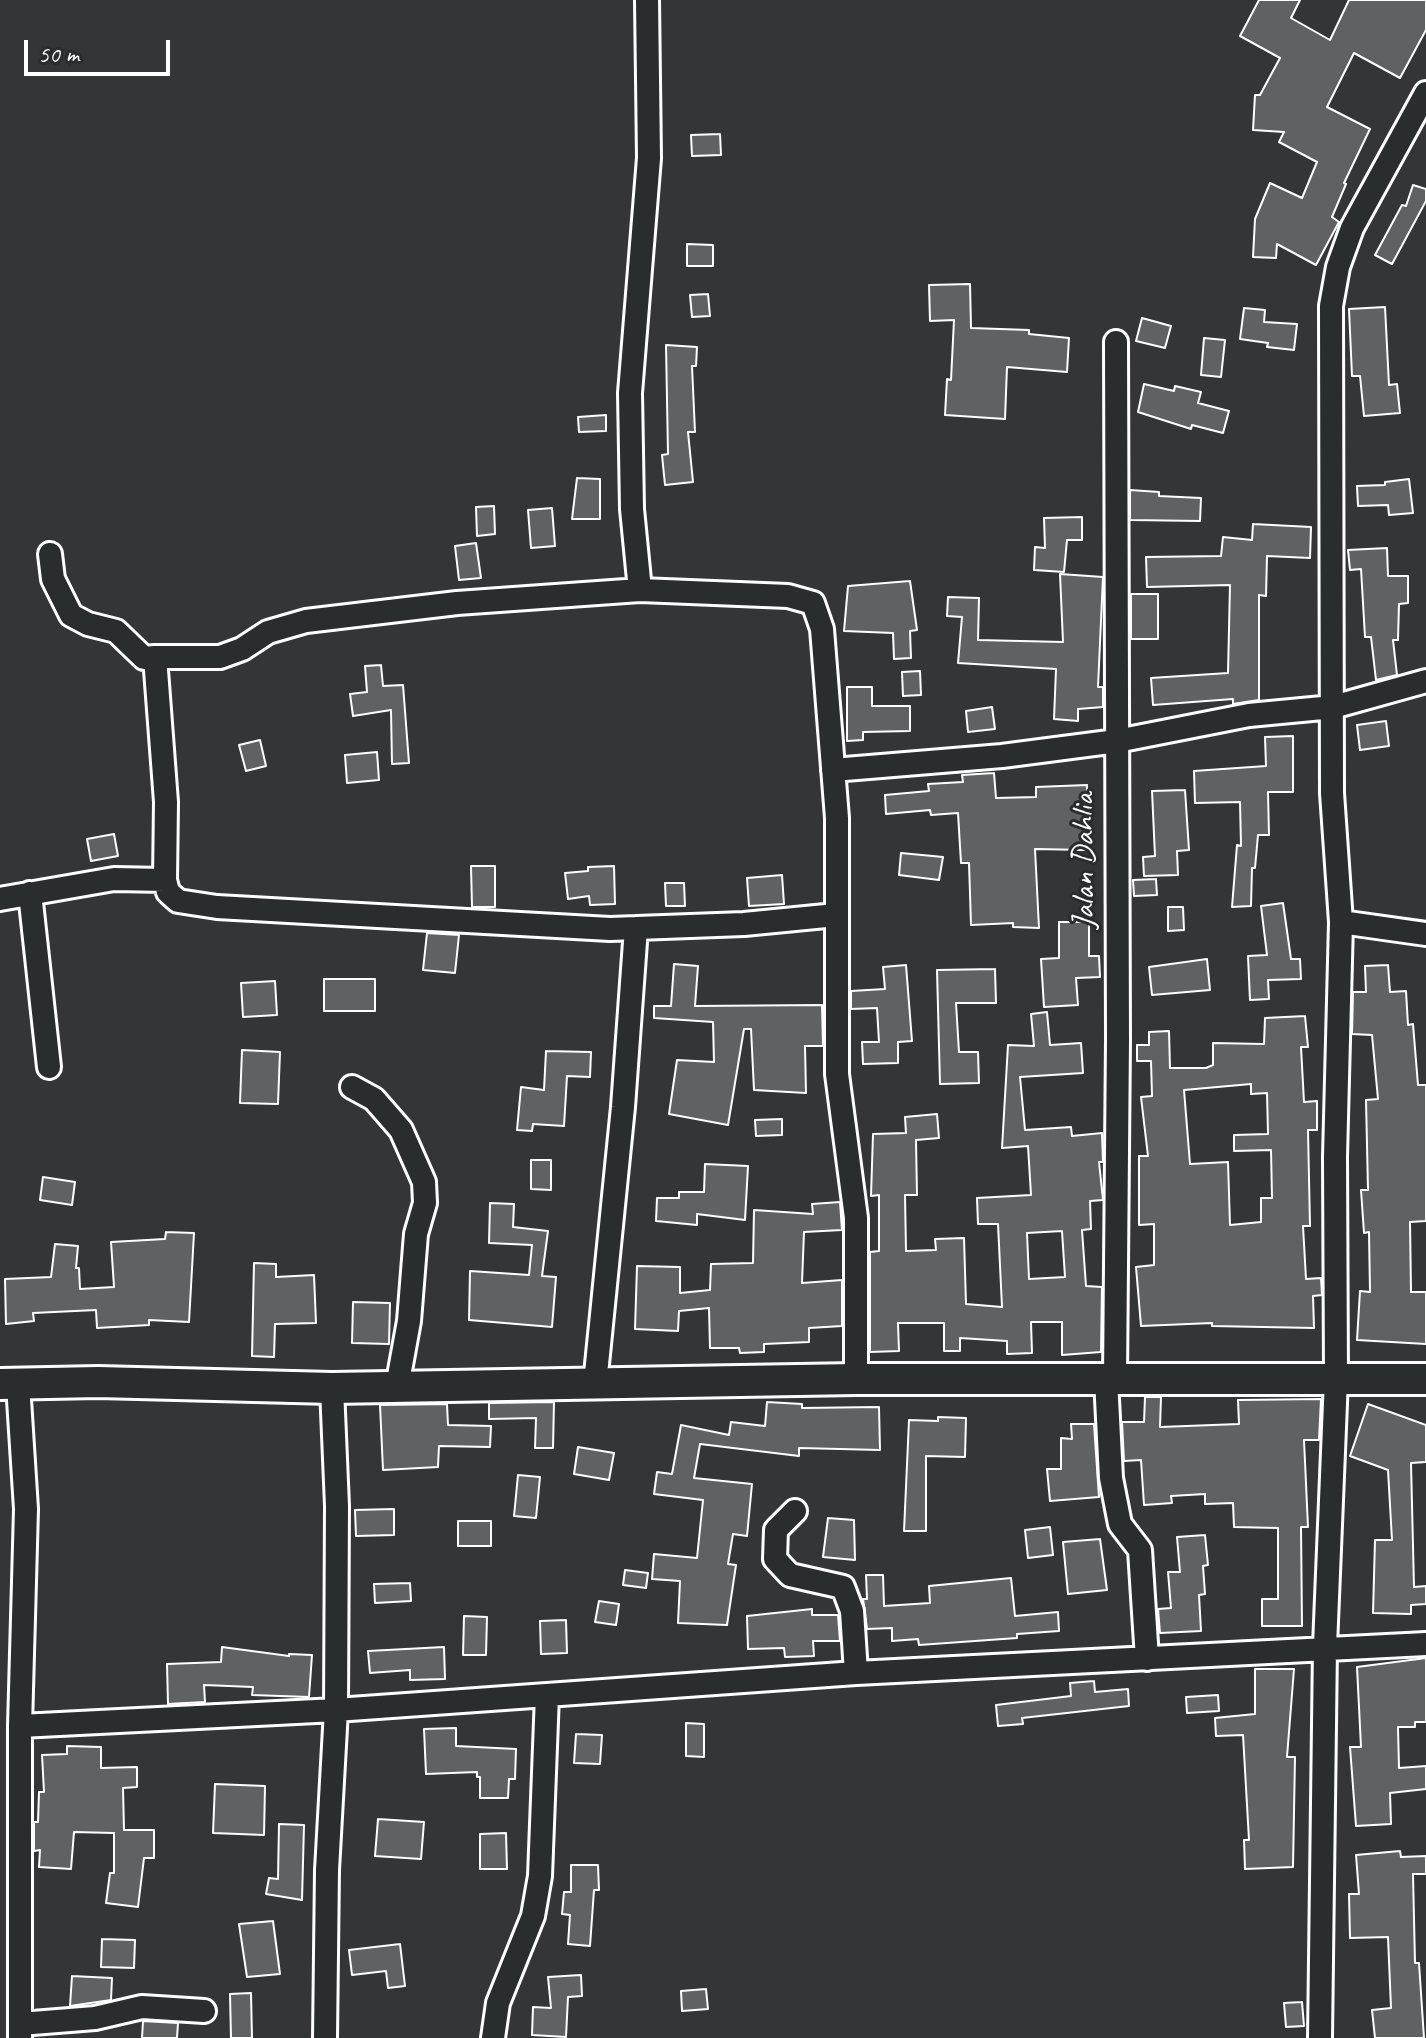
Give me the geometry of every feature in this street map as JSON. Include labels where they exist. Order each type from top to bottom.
[{"type":"main road","points":[[9,1384],[332,1388],[856,1379],[1426,1379]]},
{"type":"street","points":[[640,590],[632,509],[630,393],[649,158],[647,0]]},
{"type":"street","points":[[1320,2038],[1325,1646],[1336,1379],[1335,1157],[1341,922],[1332,793],[1331,306],[1338,267],[1352,228],[1426,93]]},
{"type":"street","name":"Jalan Dahlia","points":[[1116,342],[1117,741],[1111,1478],[1120,1524],[1140,1550],[1147,1659]]},
{"type":"street","points":[[50,554],[53,579],[71,615],[121,633],[144,658],[220,657],[284,626],[339,615],[640,590],[788,596],[813,603],[822,629],[837,818],[837,1074],[856,1218],[856,1379]]},
{"type":"street","points":[[155,657],[166,802],[165,880],[168,892],[178,901],[217,907],[636,928],[744,924],[836,915]]},
{"type":"street","points":[[833,770],[1002,756],[1117,741],[1249,715],[1333,707],[1380,697],[1426,681]]},
{"type":"street","points":[[0,899],[114,879],[165,880]]},
{"type":"street","points":[[30,893],[49,1067]]},
{"type":"street","points":[[1341,922],[1426,934]]},
{"type":"street","points":[[595,1384],[623,1107],[636,928]]},
{"type":"street","points":[[352,1087],[374,1099],[401,1130],[424,1182],[425,1203],[416,1234],[409,1321],[397,1387]]},
{"type":"street","points":[[9,1384],[26,1509],[20,1726],[20,2031],[142,2007],[204,2011]]},
{"type":"street","points":[[325,2038],[327,1870],[336,1710],[337,1506],[332,1388]]},
{"type":"street","points":[[795,1511],[776,1530],[775,1559],[790,1575],[843,1587],[852,1611],[856,1673]]},
{"type":"street","points":[[20,1726],[336,1710],[856,1673],[1147,1659],[1325,1646],[1426,1644]]},
{"type":"street","points":[[493,2038],[498,2003],[533,1916],[540,1876],[547,1695]]},
{"type":"building","points":[[1259,0],[1300,0],[1291,18],[1330,40],[1349,0],[1426,0],[1426,30],[1400,78],[1354,53],[1327,107],[1370,129],[1344,183],[1332,217],[1339,222],[1316,265],[1277,244],[1276,258],[1253,257],[1255,219],[1270,183],[1302,198],[1317,162],[1279,142],[1284,132],[1253,130],[1255,95],[1260,95],[1280,58],[1240,36]]},
{"type":"building","points":[[720,134],[721,155],[692,156],[691,135]]},
{"type":"building","points":[[1413,185],[1426,189],[1426,201],[1392,264],[1375,255],[1402,205],[1406,206]]},
{"type":"building","points":[[687,244],[713,245],[713,266],[687,266]]},
{"type":"building","points":[[970,284],[971,328],[1029,330],[1029,334],[1069,338],[1067,372],[1007,367],[1005,419],[945,415],[947,379],[951,380],[954,320],[930,321],[929,285]]},
{"type":"building","points":[[708,294],[710,316],[692,317],[690,295]]},
{"type":"building","points":[[1385,307],[1389,385],[1397,384],[1400,413],[1364,416],[1360,376],[1352,376],[1349,309]]},
{"type":"building","points":[[1244,308],[1265,310],[1264,322],[1297,324],[1294,350],[1267,347],[1268,343],[1240,339]]},
{"type":"building","points":[[1142,318],[1171,326],[1165,348],[1136,341]]},
{"type":"building","points":[[1204,338],[1225,340],[1221,377],[1201,375]]},
{"type":"building","points":[[666,345],[697,347],[696,366],[692,366],[695,432],[688,432],[693,482],[665,485],[662,455],[668,454]]},
{"type":"building","points":[[1144,384],[1174,391],[1175,386],[1201,392],[1198,403],[1229,411],[1223,433],[1192,425],[1191,429],[1138,412]]},
{"type":"building","points":[[606,415],[606,431],[579,432],[578,417]]},
{"type":"building","points":[[577,478],[600,479],[600,519],[572,519]]},
{"type":"building","points":[[1409,479],[1413,513],[1389,515],[1388,505],[1358,506],[1357,486],[1385,485],[1385,482]]},
{"type":"building","points":[[1130,490],[1159,492],[1159,496],[1201,498],[1200,521],[1130,520]]},
{"type":"building","points":[[494,506],[495,534],[477,536],[476,507]]},
{"type":"building","points":[[552,508],[555,546],[531,548],[528,510]]},
{"type":"building","points":[[1082,517],[1082,540],[1067,540],[1064,572],[1034,570],[1035,547],[1045,548],[1044,518]]},
{"type":"building","points":[[1253,524],[1311,527],[1310,558],[1267,556],[1266,596],[1259,595],[1259,700],[1233,704],[1233,699],[1153,705],[1151,678],[1228,673],[1230,585],[1147,587],[1146,557],[1221,556],[1223,537],[1252,540]]},
{"type":"building","points":[[476,543],[481,578],[459,580],[455,546]]},
{"type":"building","points":[[1387,548],[1388,576],[1408,576],[1408,603],[1399,604],[1398,640],[1393,640],[1397,675],[1376,680],[1371,637],[1365,637],[1361,569],[1350,570],[1348,550]]},
{"type":"building","points":[[1060,574],[1103,577],[1098,687],[1103,687],[1103,707],[1078,709],[1078,721],[1054,719],[1056,669],[958,663],[962,617],[947,616],[948,597],[979,598],[978,640],[1063,642]]},
{"type":"building","points":[[910,581],[917,630],[910,631],[911,658],[894,659],[893,633],[844,631],[848,586]]},
{"type":"building","points":[[1131,594],[1158,594],[1158,639],[1131,639]]},
{"type":"building","points":[[381,665],[383,686],[403,685],[409,763],[392,764],[391,710],[353,716],[350,694],[367,692],[365,666]]},
{"type":"building","points":[[920,671],[921,695],[903,696],[902,672]]},
{"type":"building","points":[[847,687],[872,687],[872,706],[910,706],[910,731],[863,732],[863,740],[847,741]]},
{"type":"building","points":[[992,707],[995,729],[968,732],[966,711]]},
{"type":"building","points":[[1386,721],[1389,746],[1360,750],[1357,725]]},
{"type":"building","points":[[1293,736],[1293,792],[1268,792],[1269,835],[1258,835],[1255,868],[1252,868],[1251,906],[1232,907],[1237,845],[1241,846],[1240,802],[1195,803],[1194,771],[1266,766],[1265,737]]},
{"type":"building","points":[[260,740],[266,766],[246,771],[239,745]]},
{"type":"building","points":[[377,752],[379,780],[347,783],[345,755]]},
{"type":"building","points":[[994,773],[996,798],[1036,797],[1036,787],[1087,785],[1086,850],[1035,849],[1039,928],[1013,927],[1013,923],[971,925],[969,863],[961,863],[958,813],[931,815],[930,810],[886,814],[885,795],[929,791],[928,784],[963,782],[962,775]]},
{"type":"building","points":[[1185,790],[1189,850],[1177,851],[1178,875],[1144,876],[1143,857],[1155,856],[1152,791]]},
{"type":"building","points":[[114,834],[118,856],[91,861],[87,839]]},
{"type":"building","points":[[901,853],[943,857],[939,880],[899,875]]},
{"type":"building","points":[[471,866],[495,866],[495,907],[472,907]]},
{"type":"building","points":[[614,866],[615,904],[590,905],[589,896],[568,899],[565,873],[588,871],[588,867]]},
{"type":"building","points":[[782,875],[784,904],[749,906],[747,878]]},
{"type":"building","points":[[1156,879],[1157,895],[1134,896],[1133,880]]},
{"type":"building","points":[[665,883],[684,883],[685,906],[666,906]]},
{"type":"building","points":[[1283,903],[1291,959],[1300,959],[1301,979],[1268,980],[1269,999],[1250,1000],[1248,956],[1267,955],[1261,906]]},
{"type":"building","points":[[1168,907],[1183,907],[1184,930],[1168,931]]},
{"type":"building","points":[[1059,922],[1089,922],[1089,956],[1099,956],[1100,977],[1076,978],[1078,1005],[1044,1007],[1041,959],[1059,958]]},
{"type":"building","points":[[427,933],[459,935],[455,973],[423,970]]},
{"type":"building","points":[[1207,959],[1210,990],[1152,995],[1149,967]]},
{"type":"building","points":[[674,964],[698,966],[695,1006],[822,1005],[823,1046],[805,1046],[806,1093],[754,1090],[751,1029],[744,1029],[728,1125],[669,1114],[677,1060],[714,1062],[713,1022],[654,1018],[654,1006],[671,1006]]},
{"type":"building","points":[[906,965],[912,1041],[898,1042],[898,1063],[863,1064],[862,1042],[879,1042],[877,1008],[851,1009],[851,991],[885,989],[883,967]]},
{"type":"building","points":[[1388,965],[1390,992],[1406,991],[1408,1025],[1413,1024],[1418,1085],[1426,1085],[1426,1221],[1410,1222],[1411,1292],[1426,1292],[1426,1344],[1357,1340],[1360,1291],[1370,1292],[1369,1232],[1364,1233],[1361,1190],[1368,1190],[1366,1100],[1378,1099],[1372,1035],[1352,1034],[1353,992],[1366,992],[1365,966]]},
{"type":"building","points":[[995,969],[996,1003],[956,1003],[959,1052],[978,1052],[979,1083],[940,1084],[937,970]]},
{"type":"building","points":[[324,979],[375,979],[375,1011],[324,1011]]},
{"type":"building","points":[[275,981],[277,1015],[243,1017],[241,983]]},
{"type":"building","points":[[1047,1012],[1050,1045],[1081,1043],[1083,1073],[1020,1077],[1025,1130],[1071,1127],[1072,1136],[1102,1133],[1103,1162],[1099,1162],[1103,1200],[1090,1201],[1091,1229],[1082,1230],[1086,1286],[1102,1287],[1101,1352],[1062,1355],[1062,1322],[1031,1322],[1032,1353],[1007,1354],[1007,1341],[960,1338],[960,1351],[944,1351],[944,1323],[898,1323],[899,1351],[870,1352],[870,1252],[879,1251],[879,1195],[871,1196],[873,1134],[906,1133],[905,1117],[937,1114],[939,1138],[916,1140],[917,1195],[905,1195],[906,1251],[936,1250],[935,1239],[964,1238],[966,1304],[1002,1307],[998,1224],[978,1224],[977,1198],[1031,1195],[1028,1146],[1002,1148],[1008,1045],[1034,1046],[1031,1014]],"holes":[[[1062,1231],[1065,1277],[1029,1279],[1027,1233]]]},
{"type":"building","points":[[1305,1016],[1308,1047],[1301,1047],[1304,1102],[1317,1101],[1317,1130],[1308,1130],[1310,1226],[1303,1226],[1306,1279],[1321,1278],[1322,1295],[1313,1296],[1314,1328],[1212,1326],[1212,1323],[1141,1326],[1136,1267],[1154,1265],[1154,1224],[1139,1225],[1139,1156],[1148,1156],[1141,1097],[1152,1096],[1151,1061],[1137,1061],[1137,1045],[1149,1045],[1149,1032],[1169,1031],[1170,1068],[1206,1068],[1213,1065],[1213,1043],[1264,1044],[1265,1018]],"holes":[[[1251,1084],[1251,1094],[1267,1093],[1268,1134],[1234,1135],[1234,1151],[1271,1150],[1272,1198],[1261,1198],[1261,1222],[1230,1225],[1228,1162],[1190,1164],[1184,1090]]]},
{"type":"building","points":[[242,1050],[280,1052],[278,1104],[240,1103]]},
{"type":"building","points":[[546,1051],[591,1052],[590,1077],[567,1076],[564,1126],[533,1124],[532,1131],[517,1130],[521,1087],[544,1090]]},
{"type":"building","points":[[782,1119],[782,1135],[756,1136],[755,1120]]},
{"type":"building","points":[[531,1160],[551,1160],[551,1190],[531,1189]]},
{"type":"building","points":[[705,1164],[748,1166],[745,1220],[697,1214],[697,1225],[656,1221],[657,1198],[679,1198],[679,1192],[704,1192]]},
{"type":"building","points":[[43,1177],[75,1182],[72,1205],[40,1200]]},
{"type":"building","points":[[840,1202],[842,1230],[804,1232],[802,1283],[842,1280],[842,1326],[809,1328],[809,1342],[764,1344],[764,1352],[740,1353],[739,1348],[710,1348],[709,1308],[679,1311],[678,1331],[635,1329],[637,1266],[680,1267],[680,1293],[710,1290],[711,1264],[753,1263],[754,1210],[813,1214],[812,1204]]},
{"type":"building","points":[[490,1203],[514,1204],[513,1227],[548,1231],[542,1276],[556,1277],[552,1327],[469,1320],[470,1271],[529,1275],[532,1245],[489,1243]]},
{"type":"building","points":[[166,1232],[194,1233],[189,1322],[149,1320],[149,1325],[97,1328],[96,1310],[33,1313],[34,1321],[6,1324],[5,1279],[51,1277],[55,1244],[78,1246],[76,1268],[79,1268],[80,1289],[114,1287],[111,1242],[165,1239]]},
{"type":"building","points":[[254,1263],[276,1264],[276,1277],[314,1275],[316,1323],[275,1324],[274,1357],[252,1356]]},
{"type":"building","points":[[353,1302],[390,1303],[389,1344],[352,1343]]},
{"type":"building","points":[[1145,1397],[1161,1397],[1160,1427],[1239,1424],[1238,1400],[1321,1399],[1319,1440],[1304,1440],[1308,1527],[1301,1527],[1302,1626],[1262,1626],[1262,1599],[1278,1599],[1278,1528],[1234,1527],[1233,1503],[1205,1504],[1205,1494],[1171,1496],[1172,1503],[1144,1505],[1141,1460],[1124,1461],[1122,1422],[1144,1422]]},
{"type":"building","points":[[554,1402],[553,1448],[535,1448],[536,1418],[489,1419],[489,1403]]},
{"type":"building","points":[[767,1402],[802,1404],[802,1408],[879,1407],[880,1450],[799,1448],[799,1456],[700,1444],[694,1478],[752,1484],[747,1536],[733,1534],[728,1564],[736,1565],[727,1625],[678,1623],[680,1581],[652,1579],[654,1554],[697,1558],[703,1500],[654,1494],[657,1472],[672,1474],[681,1425],[729,1435],[731,1422],[765,1426]]},
{"type":"building","points":[[447,1404],[448,1425],[491,1426],[490,1447],[439,1446],[438,1467],[383,1470],[380,1405]]},
{"type":"building","points":[[1368,1404],[1426,1425],[1426,1462],[1411,1463],[1414,1587],[1426,1586],[1426,1604],[1411,1605],[1411,1614],[1373,1613],[1375,1540],[1392,1540],[1388,1470],[1350,1456]]},
{"type":"building","points":[[938,1417],[966,1418],[965,1457],[926,1456],[926,1531],[904,1531],[909,1420],[938,1421]]},
{"type":"building","points":[[1071,1424],[1094,1424],[1099,1497],[1050,1501],[1047,1469],[1061,1469],[1061,1438],[1072,1439]]},
{"type":"building","points":[[578,1447],[614,1453],[609,1480],[574,1474]]},
{"type":"building","points":[[518,1475],[540,1477],[536,1518],[514,1516]]},
{"type":"building","points":[[394,1509],[394,1535],[356,1536],[355,1510]]},
{"type":"building","points":[[828,1518],[854,1520],[855,1560],[823,1557]]},
{"type":"building","points":[[458,1521],[491,1521],[491,1546],[458,1546]]},
{"type":"building","points":[[1050,1527],[1053,1555],[1028,1558],[1025,1530]]},
{"type":"building","points":[[1205,1535],[1208,1565],[1203,1566],[1205,1594],[1199,1595],[1201,1631],[1160,1633],[1158,1609],[1171,1608],[1168,1572],[1180,1572],[1177,1537]]},
{"type":"building","points":[[1100,1539],[1107,1590],[1068,1594],[1063,1542]]},
{"type":"building","points":[[625,1570],[648,1573],[646,1588],[623,1585]]},
{"type":"building","points":[[866,1575],[883,1575],[884,1606],[930,1603],[929,1586],[1011,1578],[1015,1616],[1058,1612],[1059,1631],[1017,1634],[1017,1638],[919,1645],[918,1639],[892,1641],[892,1628],[867,1629],[863,1599],[867,1599]]},
{"type":"building","points":[[410,1583],[411,1601],[375,1603],[374,1584]]},
{"type":"building","points":[[599,1601],[619,1604],[616,1625],[595,1622]]},
{"type":"building","points":[[812,1609],[812,1615],[838,1615],[840,1641],[813,1641],[814,1656],[785,1657],[784,1648],[748,1649],[747,1616]]},
{"type":"building","points":[[464,1616],[487,1617],[486,1655],[463,1655]]},
{"type":"building","points":[[566,1620],[567,1653],[541,1654],[540,1621]]},
{"type":"building","points":[[222,1647],[289,1656],[312,1655],[309,1697],[252,1695],[253,1687],[204,1685],[205,1702],[168,1704],[167,1664],[221,1662]]},
{"type":"building","points":[[444,1647],[445,1679],[410,1680],[410,1670],[370,1673],[368,1651]]},
{"type":"building","points":[[1426,1658],[1426,1722],[1415,1722],[1415,1727],[1398,1727],[1399,1768],[1426,1766],[1426,1789],[1390,1793],[1391,1824],[1356,1826],[1350,1747],[1361,1747],[1357,1667]]},
{"type":"building","points":[[1255,1669],[1294,1669],[1287,1757],[1295,1757],[1293,1867],[1245,1869],[1244,1840],[1249,1840],[1243,1735],[1216,1736],[1215,1718],[1255,1714]]},
{"type":"building","points":[[1094,1681],[1095,1692],[1128,1689],[1129,1706],[1022,1718],[1023,1724],[998,1726],[996,1705],[1071,1696],[1070,1683]]},
{"type":"building","points":[[1218,1695],[1219,1711],[1187,1713],[1186,1697]]},
{"type":"building","points":[[686,1723],[704,1724],[704,1757],[686,1756]]},
{"type":"building","points":[[456,1728],[456,1746],[516,1749],[515,1779],[509,1779],[508,1798],[480,1798],[480,1777],[477,1777],[477,1772],[426,1774],[424,1729]]},
{"type":"building","points":[[576,1734],[602,1735],[600,1764],[574,1763]]},
{"type":"building","points":[[67,1746],[101,1747],[101,1768],[137,1767],[137,1787],[123,1788],[124,1830],[154,1830],[154,1858],[144,1858],[138,1907],[106,1903],[110,1873],[114,1873],[114,1833],[74,1832],[71,1869],[39,1867],[40,1850],[34,1851],[34,1822],[38,1822],[39,1792],[44,1792],[42,1755],[67,1754]]},
{"type":"building","points":[[215,1784],[265,1786],[264,1835],[213,1833]]},
{"type":"building","points":[[378,1819],[424,1822],[421,1859],[375,1856]]},
{"type":"building","points":[[279,1824],[304,1825],[302,1900],[266,1894],[269,1878],[278,1879]]},
{"type":"building","points":[[506,1833],[507,1869],[480,1869],[480,1834]]},
{"type":"building","points":[[1400,1851],[1401,1857],[1426,1856],[1426,1874],[1413,1874],[1415,1963],[1419,1963],[1424,2038],[1375,2038],[1372,2010],[1391,2008],[1388,1937],[1350,1938],[1349,1894],[1359,1894],[1356,1855]]},
{"type":"building","points":[[571,1865],[598,1865],[599,1890],[594,1890],[590,1946],[568,1944],[570,1915],[562,1914],[564,1892],[571,1892]]},
{"type":"building","points":[[273,1921],[280,1974],[247,1977],[239,1924]]},
{"type":"building","points":[[102,1939],[135,1940],[134,1968],[101,1967]]},
{"type":"building","points":[[400,1944],[405,1986],[388,1988],[386,1971],[352,1975],[349,1950]]},
{"type":"building","points":[[581,1975],[582,1996],[568,1997],[566,2037],[532,2035],[533,2007],[551,2008],[548,1977]]},
{"type":"building","points":[[72,1976],[112,1978],[111,2000],[70,2006]]},
{"type":"building","points":[[706,1989],[708,2009],[682,2011],[681,1991]]},
{"type":"building","points":[[251,1993],[252,2038],[231,2038],[230,1994]]},
{"type":"building","points":[[1302,2002],[1304,2026],[1286,2027],[1284,2003]]},
{"type":"building","points":[[143,2021],[178,2023],[177,2038],[142,2038]]}]
